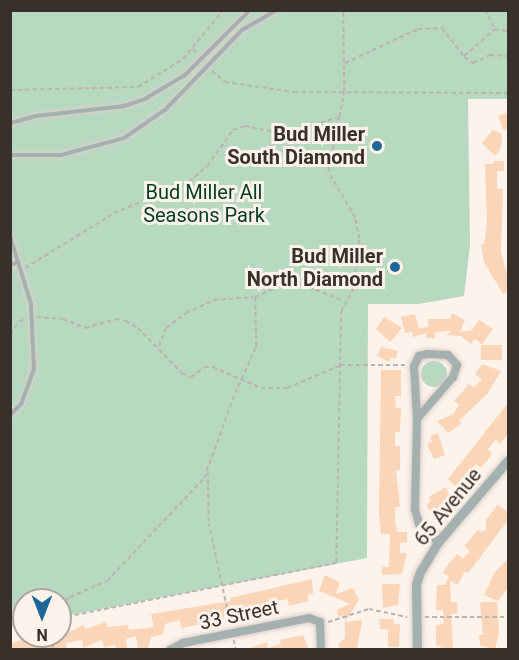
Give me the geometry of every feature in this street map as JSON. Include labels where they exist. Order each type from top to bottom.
[{"type":"street","points":[[417,419],[453,377],[457,365],[452,357],[427,354],[416,360],[414,510],[419,524],[438,542]]},
{"type":"street","name":"65 Avenue","points":[[417,650],[416,584],[438,542],[508,460]]},
{"type":"street","name":"33 Street","points":[[170,650],[213,637],[316,618],[320,622],[321,650]]},
{"type":"lane","points":[[10,123],[36,116],[124,106],[145,99],[185,75],[250,10]]},
{"type":"lane","points":[[10,155],[83,151],[133,134],[174,102],[242,30],[276,10]]},
{"type":"lane","points":[[10,236],[31,304],[34,369],[27,391],[11,414]]},
{"type":"lane","points":[[10,265],[18,262]]},
{"type":"path","points":[[10,90],[129,89],[159,75],[194,49],[223,10]]},
{"type":"path","points":[[72,615],[336,563],[341,312],[353,290],[359,239],[356,218],[328,172],[344,92],[343,10]]},
{"type":"path","points":[[484,10],[495,29]]},
{"type":"path","points":[[344,64],[418,29],[442,28],[464,56],[473,63],[489,55],[508,56]]},
{"type":"path","points":[[464,56],[495,29],[508,31]]},
{"type":"path","points":[[194,49],[200,56]]},
{"type":"path","points":[[210,68],[220,79],[232,83],[294,92],[508,93]]},
{"type":"path","points":[[27,267],[114,213],[189,182],[207,166],[233,130],[245,126],[285,134],[339,117]]},
{"type":"path","points":[[159,347],[166,328],[186,313],[214,300],[255,297],[275,288],[302,284],[345,301]]},
{"type":"path","points":[[231,626],[209,523],[208,471],[256,347],[255,297]]},
{"type":"path","points":[[40,317],[63,319],[85,328],[116,319],[126,321],[159,347],[182,373],[191,376],[205,367],[213,368],[261,388],[287,388],[341,365],[407,365]]},
{"type":"path","points":[[10,334],[24,319]]},
{"type":"path","points":[[72,599],[115,574],[208,471]]},
{"type":"path","points":[[332,622],[369,609],[411,617]]},
{"type":"path","points":[[424,617],[508,617]]},
{"type":"path","points":[[234,639],[236,650]]},
{"type":"green space","name":"Bud Miller All Seasons Park","points":[[11,11],[508,11],[508,99],[468,99],[470,245],[464,296],[419,304],[368,304],[367,558],[72,615],[72,588],[12,588],[11,627]]},
{"type":"green space","points":[[434,361],[443,365],[447,374],[443,383],[434,387],[425,383],[421,374],[425,365]]},
{"type":"building","points":[[508,113],[508,129],[503,130],[498,115]]},
{"type":"building","points":[[493,130],[502,134],[501,148],[495,156],[482,143]]},
{"type":"building","points":[[494,161],[504,161],[504,171],[497,171],[497,189],[503,189],[501,252],[508,278],[508,291],[503,294],[484,262],[481,244],[484,244],[487,224],[485,164],[494,164]]},
{"type":"building","points":[[452,313],[465,320],[460,332],[472,330],[479,320],[493,329],[482,344],[475,339],[471,344],[461,336],[446,335],[452,331],[435,332],[435,338],[426,338],[426,333],[413,337],[412,332],[405,333],[401,317],[415,314],[419,328],[428,327],[428,319],[450,319]]},
{"type":"building","points":[[384,317],[402,328],[390,342],[376,329]]},
{"type":"building","points":[[481,345],[502,345],[502,360],[481,360]]},
{"type":"building","points":[[381,347],[398,351],[396,359],[391,357],[389,362],[377,356]]},
{"type":"building","points":[[482,364],[501,371],[488,393],[459,421],[462,423],[448,433],[437,421],[453,414],[459,405],[454,401],[469,384],[474,388],[482,379],[475,374]]},
{"type":"building","points":[[381,370],[401,370],[401,396],[395,396],[396,408],[401,408],[400,432],[395,432],[395,446],[400,446],[400,470],[396,471],[400,507],[395,507],[395,519],[397,532],[407,532],[407,542],[400,543],[400,553],[407,553],[402,574],[382,575],[382,567],[389,567],[390,534],[381,534],[379,512]]},
{"type":"building","points":[[508,403],[508,434],[500,444],[496,440],[488,449],[492,454],[481,468],[476,464],[469,472],[473,476],[461,492],[448,479]]},
{"type":"building","points":[[438,433],[445,455],[434,459],[427,444],[432,442],[430,436]]},
{"type":"building","points":[[446,487],[452,503],[438,515],[433,515],[426,505],[431,501],[429,497]]},
{"type":"building","points":[[498,504],[508,513],[508,520],[468,573],[465,571],[458,585],[450,581],[451,602],[457,602],[457,614],[451,614],[453,648],[443,648],[436,645],[436,626],[444,623],[443,610],[436,610],[437,585],[445,585],[449,576],[443,573],[447,566],[457,554],[463,559],[470,551],[464,546],[478,530],[482,532],[486,529],[486,520]]},
{"type":"building","points":[[508,559],[508,588],[498,601],[484,595],[495,572]]},
{"type":"building","points":[[325,575],[340,582],[336,594],[353,588],[359,600],[345,622],[345,615],[338,617],[337,610],[350,604],[319,591]]},
{"type":"building","points":[[312,579],[313,594],[308,595],[308,601],[289,606],[288,599],[277,601],[278,608],[241,616],[240,610],[226,612],[222,620],[181,628],[180,620],[165,624],[163,634],[151,637],[148,649],[138,650],[136,636],[126,639],[127,648],[116,650],[115,645],[104,647],[102,640],[83,648],[82,640],[72,642],[72,630],[84,625],[85,629],[106,622],[107,627],[128,625],[129,630],[154,627],[151,614],[231,601],[230,598]]},
{"type":"building","points":[[382,584],[400,584],[398,605],[383,608]]},
{"type":"building","points":[[480,602],[497,602],[499,631],[495,650],[480,645],[479,635],[483,635]]},
{"type":"building","points":[[379,619],[393,619],[394,624],[400,624],[399,647],[388,647],[388,629],[380,629]]},
{"type":"building","points":[[362,620],[357,650],[339,650],[339,643],[345,638],[345,622]]},
{"type":"building","points":[[303,635],[309,650],[245,650],[267,642],[268,648],[281,644],[280,640]]},
{"type":"building","points":[[12,643],[12,648],[67,648],[67,650],[10,650]]},
{"type":"place","name":"Bud Miller South Diamond","points":[[377,146]]},
{"type":"place","name":"Bud Miller North Diamond","points":[[395,267]]}]
